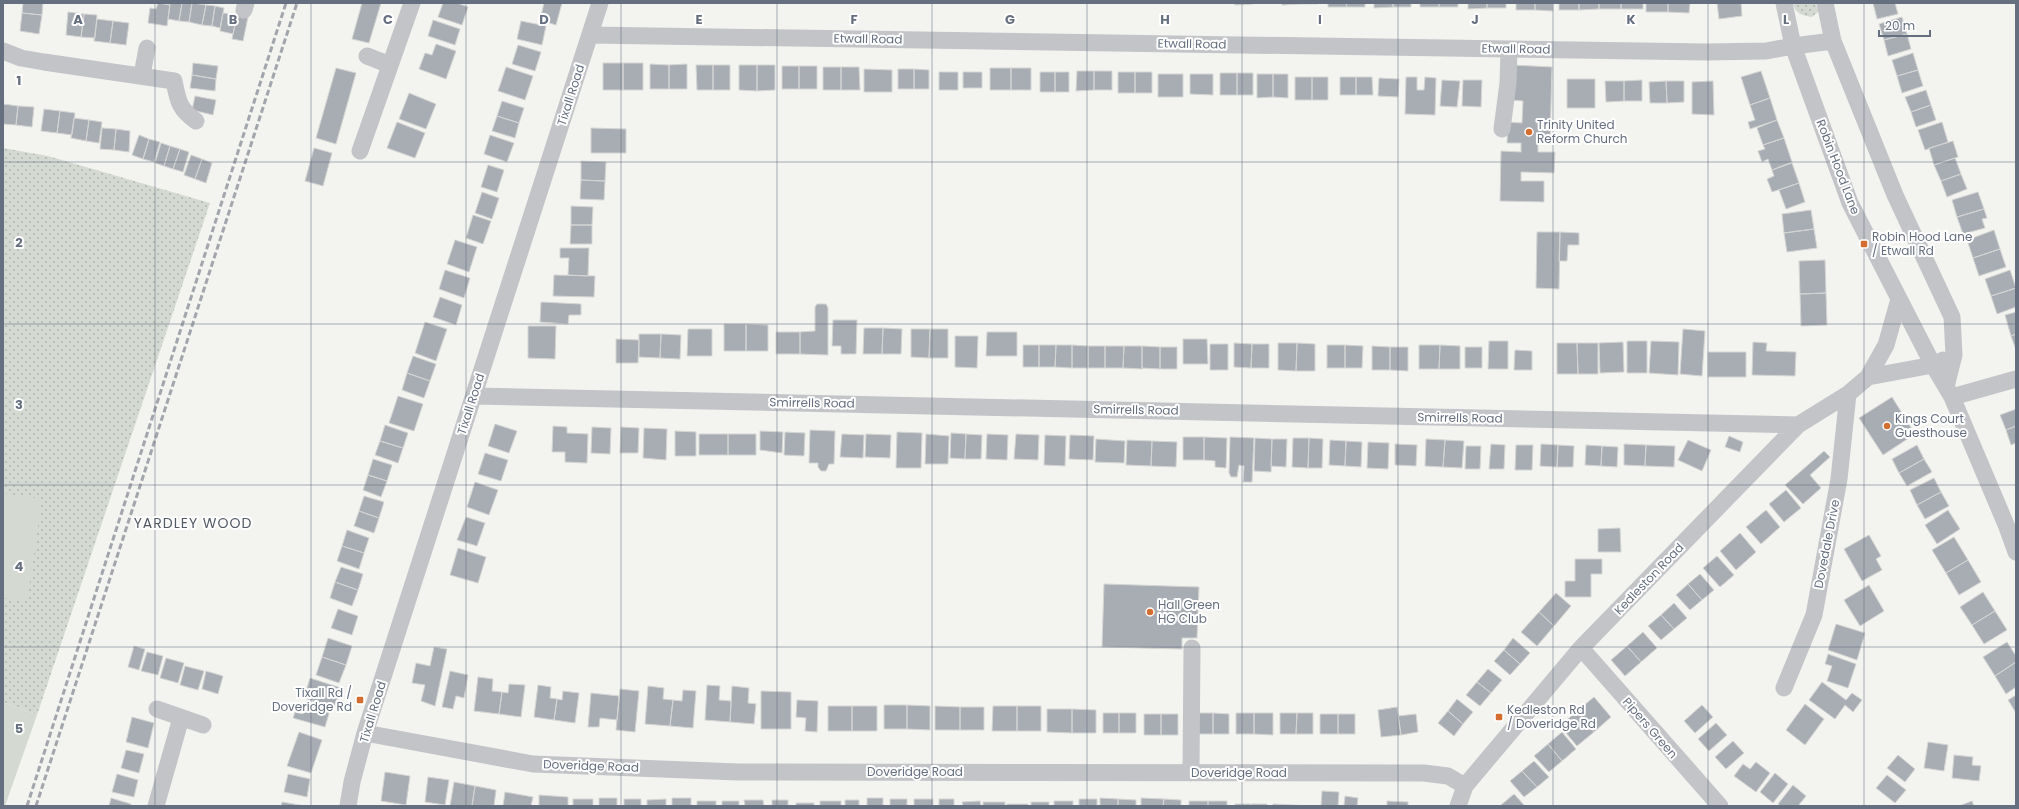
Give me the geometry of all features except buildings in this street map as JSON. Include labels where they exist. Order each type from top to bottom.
[{"type":"street","points":[[360,151],[412,3]]},
{"type":"street","name":"Tixall Road","points":[[348,806],[365,733],[600,3]]},
{"type":"street","name":"Robin Hood Lane","points":[[1784,3],[1793,46],[1850,203],[1933,365],[1949,392],[2012,532],[2016,552]]},
{"type":"street","points":[[1825,3],[1833,41],[1895,195],[1952,317],[1954,355],[1949,392],[2016,379]]},
{"type":"street","name":"Etwall Road","points":[[590,35],[1766,52],[1793,46],[1833,41]]},
{"type":"street","points":[[142,75],[147,48]]},
{"type":"street","points":[[1502,129],[1508,83],[1509,49]]},
{"type":"street","points":[[3,51],[21,58],[174,81],[178,102],[185,113],[196,121]]},
{"type":"street","points":[[367,56],[390,65]]},
{"type":"street","name":"Kedleston Road","points":[[1458,806],[1465,786],[1581,648],[1798,425],[1848,394],[1868,377],[1886,345],[1899,299]]},
{"type":"street","name":"Kedleston Road","points":[[1868,377],[1933,365],[1954,355]]},
{"type":"street","name":"Dovedale Drive","points":[[1784,688],[1814,616],[1839,479],[1848,394]]},
{"type":"street","name":"Smirrells Road","points":[[474,396],[1798,425]]},
{"type":"street","points":[[1191,773],[1192,648]]},
{"type":"street","name":"Pipers Green","points":[[1581,648],[1720,806]]},
{"type":"street","points":[[157,709],[203,725]]},
{"type":"street","points":[[156,806],[181,718]]},
{"type":"street","name":"Doveridge Road","points":[[365,733],[532,764],[738,772],[1424,773],[1448,776],[1465,786]]},
{"type":"shaded area","points":[[1793,3],[1816,3],[1818,12],[1812,17],[1802,15],[1797,12]]},
{"type":"shaded area","points":[[3,148],[48,156],[210,203],[37,715],[3,702]]},
{"type":"shaded area","points":[[3,493],[42,499],[27,601],[3,598]]},
{"type":"shaded area","points":[[3,702],[37,715],[5,806],[3,806]]},
{"type":"railway","points":[[27,806],[286,3]]},
{"type":"railway","points":[[36,806],[297,3]]},
{"type":"place","name":"Trinity United Reform Church","points":[[1529,132]]},
{"type":"place","name":"Robin Hood Lane / Etwall Rd","points":[[1864,244]]},
{"type":"place","name":"Kings Court Guesthouse","points":[[1887,426]]},
{"type":"place","name":"Hall Green HG Club","points":[[1150,612]]},
{"type":"place","name":"Tixall Rd / Doveridge Rd","points":[[360,700]]},
{"type":"place","name":"Kedleston Rd / Doveridge Rd","points":[[1499,717]]},
{"type":"district","name":"YARDLEY WOOD","points":[[193,523]]}]
